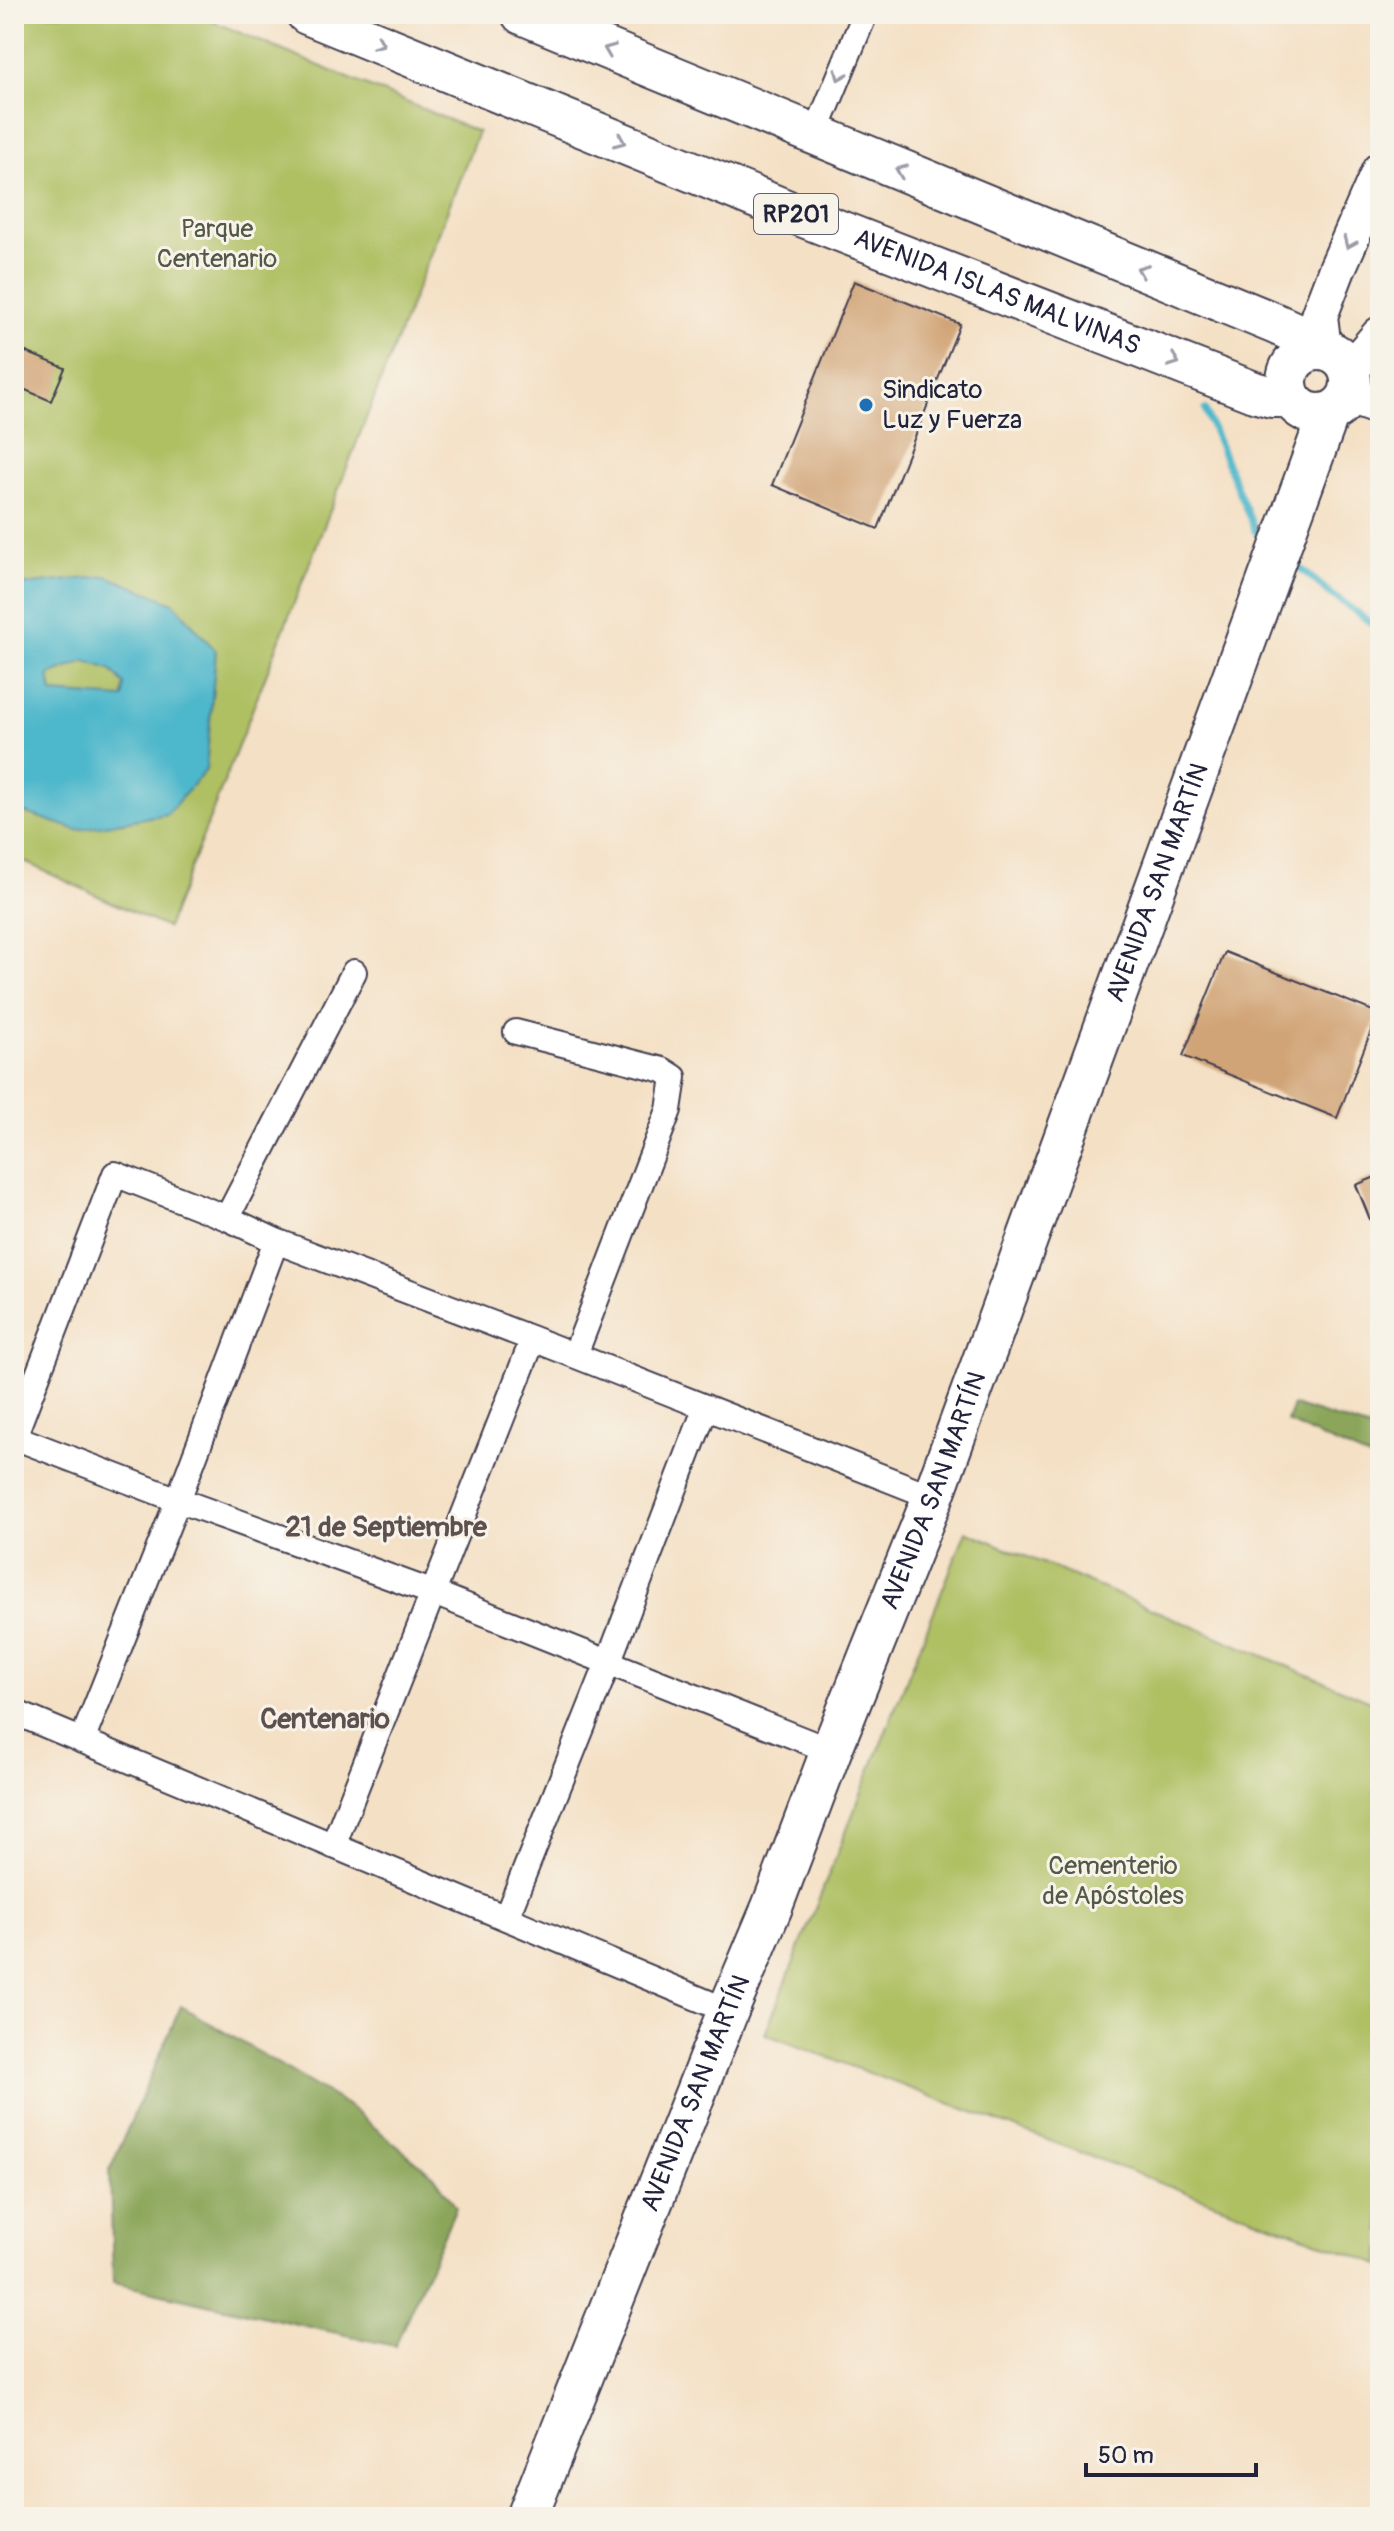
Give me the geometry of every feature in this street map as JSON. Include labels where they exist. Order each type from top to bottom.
[{"type":"main road","name":"AVENIDA ISLAS MALVINAS","points":[[307,14],[859,239],[1254,392],[1272,397],[1329,386]]},
{"type":"main road","points":[[522,14],[1296,333],[1329,386]]},
{"type":"main road","points":[[1329,386],[1319,316],[1380,171]]},
{"type":"main road","points":[[1329,386],[1380,335]]},
{"type":"main road","name":"AVENIDA SAN MARTÍN","points":[[527,2517],[933,1497],[1280,551],[1314,453],[1329,386]]},
{"type":"street","points":[[815,135],[865,14]]},
{"type":"street","points":[[227,1218],[354,972]]},
{"type":"street","points":[[516,1032],[663,1070],[674,1077],[669,1110],[575,1355]]},
{"type":"street","points":[[831,1751],[434,1593],[14,1437],[115,1174],[227,1218],[276,1241],[933,1497]]},
{"type":"street","points":[[82,1741],[276,1241]]},
{"type":"street","points":[[333,1846],[533,1339]]},
{"type":"street","points":[[506,1918],[706,1407]]},
{"type":"street","points":[[14,1712],[728,2011]]},
{"type":"green space","name":"Parque Centenario","points":[[14,14],[195,14],[478,132],[167,928],[14,857]]},
{"type":"green space","points":[[1293,1405],[1380,1432],[1380,1468],[1376,1461],[1287,1422]]},
{"type":"green space","name":"Cementerio de Apóstoles","points":[[966,1531],[1380,1705],[1380,2265],[765,2034]]},
{"type":"green space","points":[[181,2006],[347,2105],[434,2176],[456,2207],[395,2346],[113,2283],[110,2169]]},
{"type":"water","points":[[107,576],[174,603],[216,651],[206,770],[167,814],[77,830],[14,809],[14,586]],"holes":[[[85,661],[110,669],[124,684],[123,698],[52,693],[49,675]]]},
{"type":"building","name":"Sindicato Luz y Fuerza","points":[[854,281],[960,324],[878,529],[772,485]]},
{"type":"building","points":[[21,350],[65,368],[51,401],[14,385],[14,368]]},
{"type":"building","points":[[1225,952],[1378,1013],[1337,1118],[1183,1056]]},
{"type":"building","points":[[1380,1175],[1380,1219],[1371,1222],[1356,1185]]},
{"type":"waterway","points":[[1205,410],[1255,531],[1270,543]]},
{"type":"waterway","points":[[1289,559],[1380,629]]},
{"type":"place","name":"Sindicato Luz y Fuerza","points":[[866,405]]},
{"type":"district","name":"21 de Septiembre","points":[[386,1527]]},
{"type":"district","name":"Centenario","points":[[325,1719]]}]
